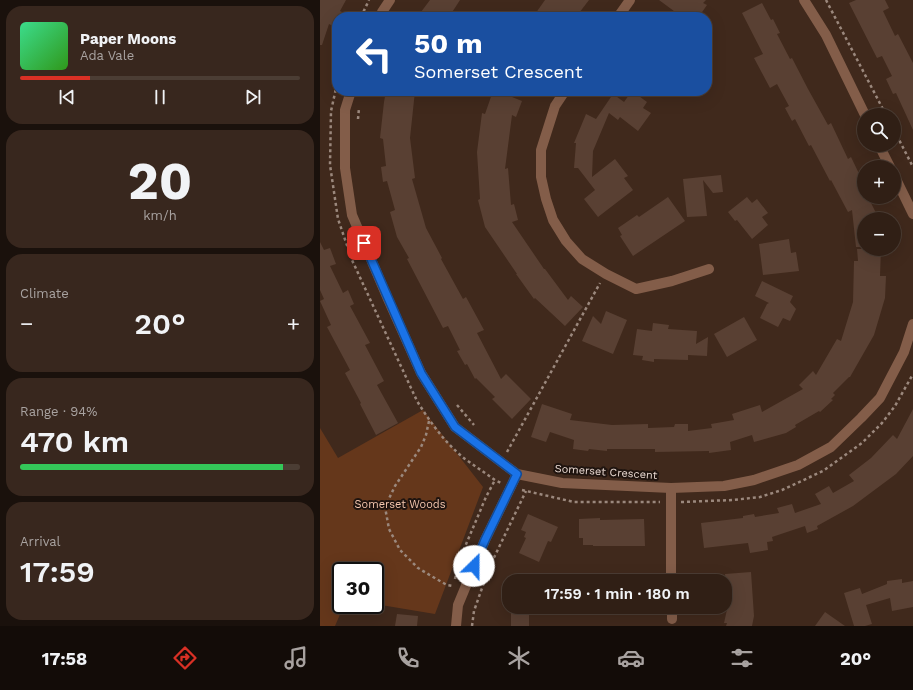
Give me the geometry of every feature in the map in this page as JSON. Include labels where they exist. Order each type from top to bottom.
[{"type":"street","points":[[382,12],[390,0]]},
{"type":"street","points":[[622,12],[630,0]]},
{"type":"street","points":[[804,0],[826,35],[862,108]]},
{"type":"street","name":"Somerset Crescent","points":[[349,96],[345,110],[345,168],[352,215],[388,299],[421,373],[455,427],[517,474],[562,483],[671,488],[724,486],[754,480],[798,465],[831,447],[880,398],[909,354],[913,324]]},
{"type":"street","points":[[561,96],[555,106],[541,150],[541,177],[553,220],[566,241],[582,259],[606,274],[636,289],[672,281],[710,269]]},
{"type":"street","points":[[901,189],[913,214]]},
{"type":"street","points":[[456,626],[458,605],[485,540],[517,474]]},
{"type":"street","points":[[671,488],[671,574]]},
{"type":"street","points":[[672,614],[672,619]]},
{"type":"path","points":[[363,12],[369,0]]},
{"type":"path","points":[[826,0],[882,108]]},
{"type":"path","points":[[358,121],[360,106]]},
{"type":"path","points":[[901,144],[913,167]]},
{"type":"path","points":[[505,456],[602,281]]},
{"type":"path","points":[[453,401],[474,425]]},
{"type":"path","points":[[429,420],[426,435],[421,447],[395,486],[385,507],[389,529],[400,550],[423,571],[440,581],[453,586]]},
{"type":"path","points":[[451,592],[458,561],[495,480]]},
{"type":"path","points":[[472,626],[474,611],[489,568],[526,492]]},
{"type":"green space","name":"Somerset Woods","points":[[423,410],[483,487],[435,614],[384,606],[384,562],[332,562],[332,614],[340,614],[335,626],[320,626],[320,428],[338,458]]},
{"type":"building","points":[[320,0],[346,0],[340,11],[342,12],[332,12],[332,26],[329,24],[322,45],[320,45]]},
{"type":"building","points":[[430,0],[460,0],[452,12],[421,12]]},
{"type":"building","points":[[545,0],[589,0],[580,12],[537,12]]},
{"type":"building","points":[[659,0],[706,0],[703,3],[707,5],[702,12],[675,12]]},
{"type":"building","points":[[856,0],[885,0],[889,8],[883,11],[895,36],[898,34],[913,63],[913,130],[896,93],[893,94],[886,79],[892,76],[882,56],[877,58],[849,3]]},
{"type":"building","points":[[762,3],[771,20],[773,19],[780,33],[777,34],[790,59],[792,58],[828,125],[831,123],[848,159],[851,157],[857,169],[857,204],[872,204],[876,212],[857,212],[857,247],[852,210],[848,212],[811,145],[809,146],[795,119],[792,121],[785,108],[789,106],[777,84],[770,88],[754,58],[763,54],[742,13]]},
{"type":"building","points":[[385,96],[414,96],[410,138],[415,178],[412,179],[426,228],[463,299],[466,297],[484,330],[477,333],[501,379],[506,374],[531,399],[512,419],[492,399],[495,397],[476,378],[475,379],[467,364],[465,365],[457,351],[460,350],[448,326],[443,328],[407,259],[409,258],[397,237],[390,212],[395,210],[387,181],[383,182],[381,167],[386,166],[383,139],[380,138]]},
{"type":"building","points":[[491,96],[512,96],[522,101],[516,117],[512,115],[505,169],[508,168],[511,205],[514,204],[518,220],[512,222],[544,269],[568,300],[571,296],[583,307],[565,326],[535,298],[534,299],[485,227],[478,200],[480,199],[477,152],[482,113],[485,114]]},
{"type":"building","points":[[612,96],[616,96],[624,102],[628,96],[639,96],[647,102],[643,108],[651,113],[638,131],[620,117],[618,120],[609,113],[593,151],[592,177],[615,159],[628,176],[624,178],[633,190],[598,217],[584,199],[595,190],[578,168],[574,168],[576,143],[574,143],[586,114],[596,119]]},
{"type":"building","points":[[721,175],[723,192],[713,193],[703,180],[707,216],[687,217],[683,179]]},
{"type":"building","points":[[668,197],[685,221],[633,256],[620,236],[622,235],[618,228],[637,215],[639,217]]},
{"type":"building","points":[[747,197],[752,203],[757,199],[768,213],[762,217],[768,225],[752,239],[737,220],[735,221],[728,212]]},
{"type":"building","points":[[789,239],[791,253],[796,252],[799,271],[763,275],[759,244]]},
{"type":"building","points":[[320,242],[324,250],[330,248],[336,264],[330,266],[343,293],[348,290],[354,304],[350,306],[370,343],[365,345],[384,381],[377,385],[398,423],[376,435],[345,373],[350,370],[327,327],[331,325],[320,301],[324,299],[320,290]]},
{"type":"building","points":[[858,256],[881,256],[880,276],[886,276],[885,298],[874,335],[850,377],[833,393],[835,395],[831,399],[833,400],[820,412],[819,411],[795,425],[796,427],[786,433],[754,442],[752,435],[730,442],[731,450],[709,453],[709,451],[655,452],[655,449],[607,449],[607,451],[589,449],[588,451],[573,449],[574,440],[550,432],[546,442],[531,437],[542,404],[572,414],[570,420],[612,425],[648,424],[648,428],[674,427],[675,424],[688,424],[688,431],[712,428],[711,424],[734,420],[732,414],[760,405],[762,412],[803,389],[799,385],[813,371],[816,375],[837,339],[841,341],[853,302],[854,261],[858,261]]},
{"type":"building","points":[[762,281],[793,296],[790,302],[796,309],[790,321],[783,318],[778,327],[760,318],[767,304],[769,303],[755,296]]},
{"type":"building","points":[[606,311],[627,320],[613,354],[582,341],[593,316],[601,324]]},
{"type":"building","points":[[744,317],[757,340],[727,357],[714,334]]},
{"type":"building","points":[[653,323],[669,325],[668,329],[697,331],[696,344],[708,337],[707,356],[688,355],[688,360],[654,359],[654,362],[642,360],[643,356],[633,355],[637,329],[652,331]]},
{"type":"building","points":[[913,409],[913,456],[896,474],[853,506],[817,526],[818,529],[807,533],[805,526],[772,537],[773,541],[767,542],[768,550],[750,553],[748,543],[704,548],[701,523],[743,518],[743,516],[754,514],[755,517],[779,513],[777,508],[792,504],[795,513],[821,504],[815,494],[829,486],[833,493],[854,481],[849,475],[871,458],[893,435],[897,439]]},
{"type":"building","points":[[528,514],[558,527],[551,542],[548,541],[539,562],[519,553],[526,538],[524,537],[526,532],[521,530]]},
{"type":"building","points":[[600,518],[600,520],[644,519],[645,546],[583,545],[583,538],[579,538],[579,519]]},
{"type":"building","points":[[751,572],[754,616],[752,626],[726,626],[727,623],[724,623],[726,614],[732,614],[732,574],[725,574]]},
{"type":"building","points":[[902,579],[902,583],[913,581],[913,607],[892,611],[890,598],[866,605],[872,624],[865,626],[854,626],[844,593],[860,588],[862,594],[887,584],[887,581]]},
{"type":"building","points":[[825,612],[845,626],[815,626]]},
{"type":"building","points":[[397,614],[418,616],[417,626],[395,626]]},
{"type":"building","points":[[511,614],[529,614],[529,626],[511,626]]},
{"type":"route","points":[[364,243],[421,373],[455,427],[517,474],[474,566]]}]
